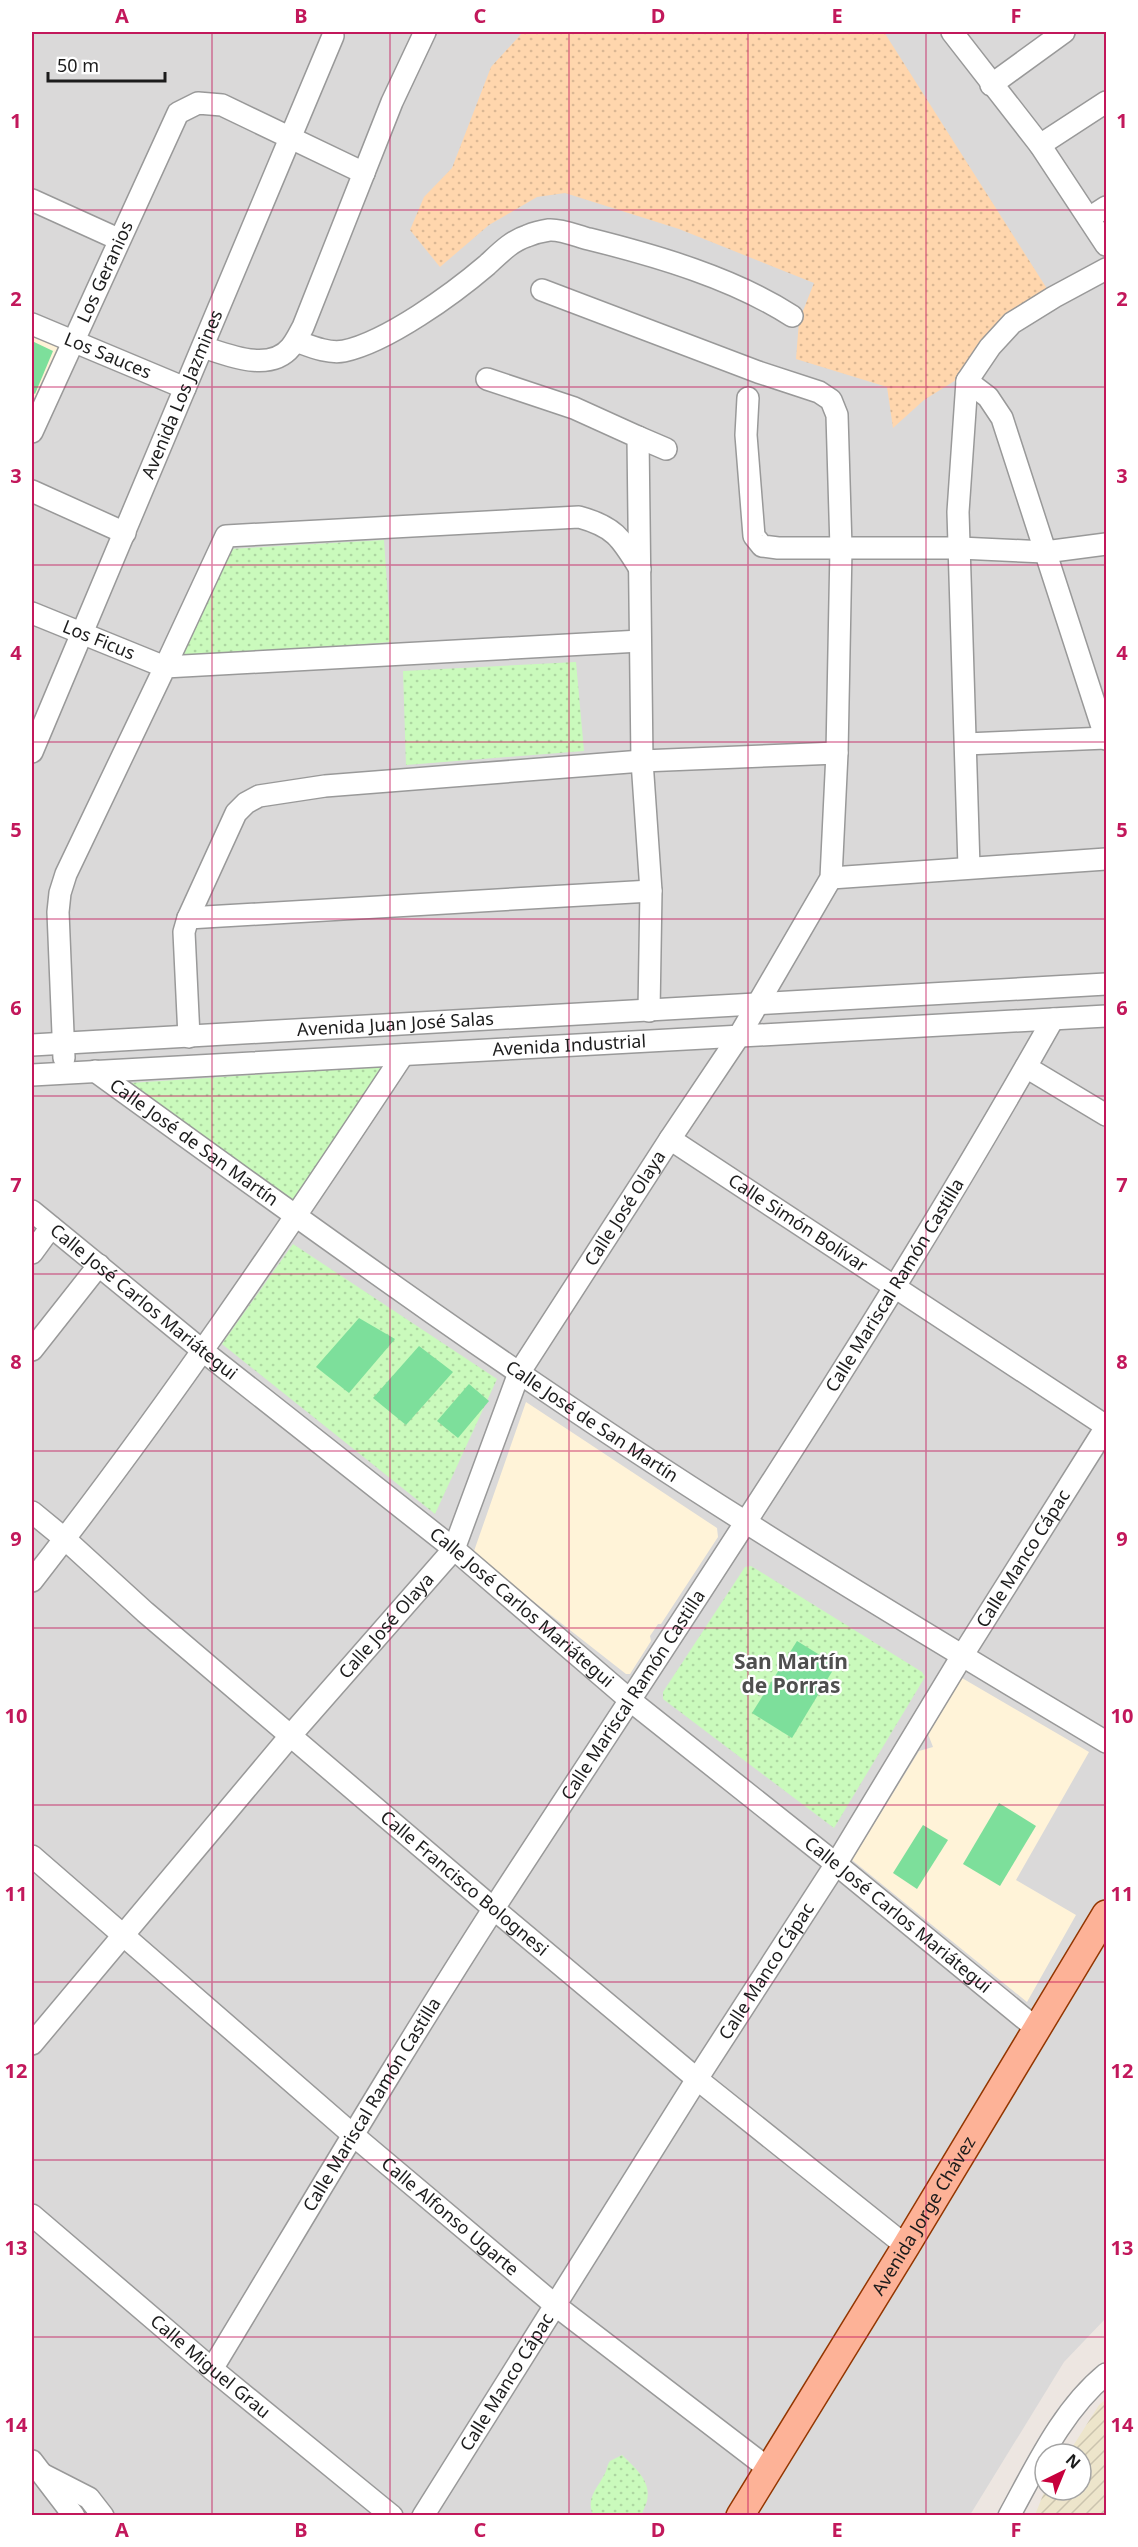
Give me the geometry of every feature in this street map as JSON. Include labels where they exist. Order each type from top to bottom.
[{"type":"main road","name":"Avenida Jorge Chávez","points":[[740,2516],[1107,1914]]},
{"type":"street","points":[[203,346],[235,357],[266,360],[279,357],[290,350],[296,341],[392,102],[425,32]]},
{"type":"street","points":[[952,32],[991,85],[1098,213],[1107,245]]},
{"type":"street","points":[[991,85],[1064,32]]},
{"type":"street","name":"Avenida Los Jazmines","points":[[32,752],[80,632],[125,533],[333,36]]},
{"type":"street","points":[[1040,145],[1107,102]]},
{"type":"street","name":"Los Geranios","points":[[32,432],[177,113],[198,103],[222,105],[291,137]]},
{"type":"street","points":[[291,137],[363,173]]},
{"type":"street","points":[[32,200],[118,239]]},
{"type":"street","points":[[296,341],[320,350],[342,352],[371,342],[410,321],[525,236],[551,230],[614,245],[721,279],[773,303],[792,316]]},
{"type":"street","points":[[969,867],[958,512],[967,381],[990,347],[1012,323],[1054,297],[1107,269]]},
{"type":"street","points":[[542,290],[758,372],[819,392],[831,400],[837,415],[841,548],[837,753],[831,878],[1107,859]]},
{"type":"street","name":"Los Sauces","points":[[32,324],[185,388]]},
{"type":"street","points":[[487,379],[574,408],[666,449]]},
{"type":"street","points":[[966,744],[1106,739],[1002,418],[987,397],[967,381]]},
{"type":"street","points":[[748,398],[746,435],[754,536],[762,546],[960,548],[1045,552],[1107,544]]},
{"type":"street","points":[[638,437],[642,760],[651,891],[649,1011]]},
{"type":"street","points":[[32,491],[125,533]]},
{"type":"street","points":[[63,1074],[64,1044],[58,912],[60,893],[80,845],[226,536],[579,517],[601,523],[621,539],[640,570]]},
{"type":"street","name":"Los Ficus","points":[[32,613],[165,667]]},
{"type":"street","points":[[165,667],[640,641]]},
{"type":"street","points":[[189,1037],[184,932],[188,918],[236,813],[246,803],[259,796],[325,786],[642,760],[837,753]]},
{"type":"street","name":"Calle José Olaya","points":[[32,2044],[291,1736],[454,1549],[519,1373],[760,1003],[831,878]]},
{"type":"street","points":[[188,918],[651,891]]},
{"type":"street","name":"Avenida Juan José Salas","points":[[32,1045],[1107,984]]},
{"type":"street","name":"Avenida Industrial","points":[[32,1076],[1107,1016]]},
{"type":"street","name":"Calle Mariscal Ramón Castilla","points":[[212,2369],[353,2135],[494,1910],[631,1701],[896,1286],[1053,1019]]},
{"type":"street","points":[[32,1581],[203,1352],[403,1055]]},
{"type":"street","points":[[1026,1067],[1107,1115]]},
{"type":"street","name":"Calle José de San Martín","points":[[95,1071],[296,1217],[519,1373],[745,1522],[962,1656],[1107,1742]]},
{"type":"street","name":"Calle Simón Bolívar","points":[[670,1139],[1107,1426]]},
{"type":"street","name":"Calle José Carlos Mariátegui","points":[[32,1211],[203,1352],[454,1549],[631,1701],[836,1864],[1037,2029]]},
{"type":"street","points":[[32,1253],[51,1227]]},
{"type":"street","points":[[32,1350],[99,1265]]},
{"type":"street","name":"Calle Manco Cápac","points":[[423,2516],[697,2079],[836,1864],[962,1656],[1107,1426]]},
{"type":"street","name":"Calle Francisco Bolognesi","points":[[32,1512],[65,1539],[144,1612],[494,1910],[697,2079],[906,2246]]},
{"type":"street","name":"Calle Alfonso Ugarte","points":[[32,1856],[353,2135],[555,2306],[769,2469]]},
{"type":"street","name":"Calle Miguel Grau","points":[[32,2215],[212,2369],[392,2516]]},
{"type":"street","points":[[1009,2516],[1062,2425],[1107,2374]]},
{"type":"street","points":[[36,2473],[74,2516]]},
{"type":"street","points":[[36,2473],[89,2498],[104,2516]]},
{"type":"shaded area","points":[[32,32],[1106,32],[1106,2318],[1064,2362],[970,2515],[32,2516]]},
{"type":"shaded area","points":[[32,330],[66,344],[32,420]]},
{"type":"shaded area","points":[[526,1402],[717,1528],[718,1537],[661,1624],[658,1624],[650,1636],[651,1641],[630,1674],[626,1674],[473,1554]]},
{"type":"shaded area","points":[[962,1678],[1089,1752],[1016,1880],[1076,1915],[1027,2002],[852,1860],[919,1751],[933,1747],[928,1734]]},
{"type":"shaded area","points":[[1106,2399],[1106,2515],[1035,2515],[1040,2502],[1093,2502],[1093,2442],[1076,2442],[1099,2405]]},
{"type":"sand","points":[[523,32],[884,32],[1051,295],[976,350],[956,380],[924,400],[893,428],[887,387],[796,359],[799,321],[814,283],[679,229],[565,193],[537,197],[489,225],[440,267],[410,230],[424,197],[452,168],[491,67]]},
{"type":"green space","points":[[32,341],[53,351],[35,394],[32,392]]},
{"type":"green space","points":[[384,540],[391,642],[182,658],[230,549]]},
{"type":"green space","points":[[576,662],[584,751],[406,765],[403,671]]},
{"type":"green space","points":[[389,1066],[293,1205],[130,1083]]},
{"type":"green space","points":[[293,1244],[497,1379],[435,1514],[222,1344]]},
{"type":"green space","points":[[359,1318],[395,1339],[349,1393],[316,1367]]},
{"type":"green space","points":[[419,1346],[453,1372],[406,1425],[373,1398]]},
{"type":"green space","points":[[469,1384],[489,1401],[458,1438],[437,1421]]},
{"type":"green space","points":[[751,1566],[922,1672],[925,1677],[834,1828],[663,1699],[663,1692],[745,1567]]},
{"type":"green space","points":[[797,1641],[836,1665],[792,1738],[752,1713]]},
{"type":"green space","points":[[999,1803],[1036,1826],[1000,1886],[963,1864]]},
{"type":"green space","points":[[923,1825],[948,1840],[917,1889],[893,1873]]},
{"type":"green space","points":[[622,2455],[641,2475],[647,2487],[647,2501],[642,2515],[593,2515],[591,2504],[593,2494],[610,2461]]},
{"type":"district","name":"San Martín de Porras","points":[[791,1674]]}]
